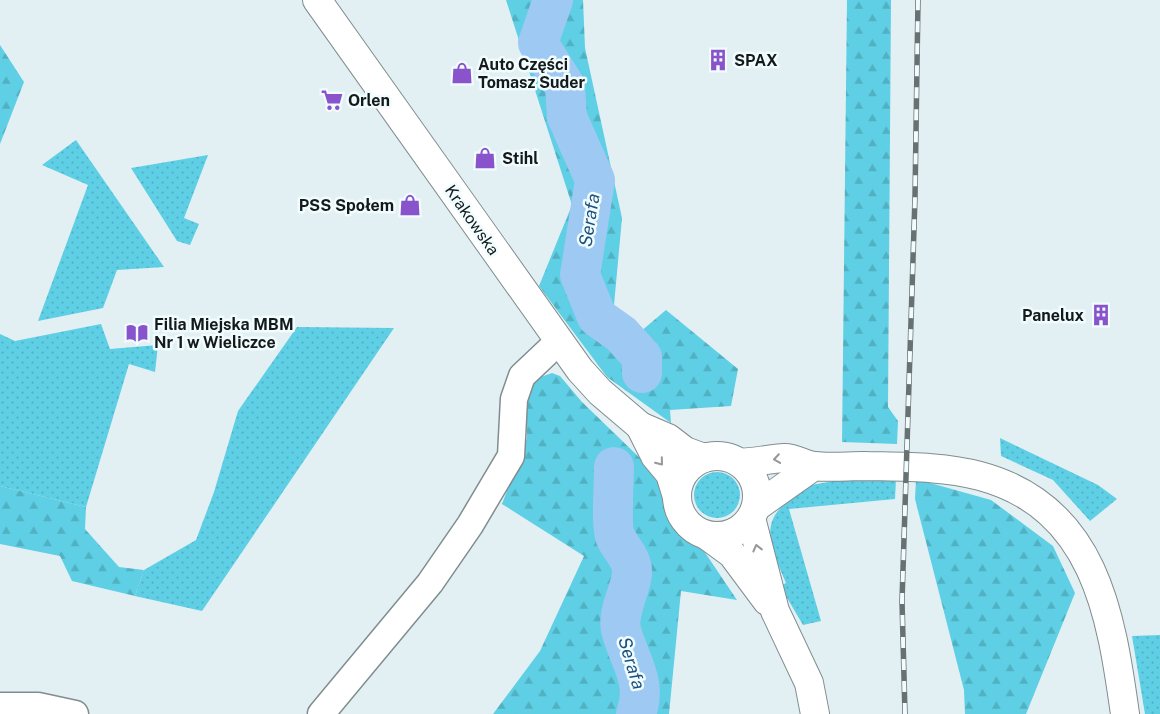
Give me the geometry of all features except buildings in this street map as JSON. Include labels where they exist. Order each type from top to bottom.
[{"type":"main road","name":"Krakowska","points":[[317,0],[558,342],[600,392],[640,426],[668,438],[685,451],[704,458]]},
{"type":"main road","name":"Krakowska","points":[[640,426],[655,456],[670,474],[677,497]]},
{"type":"main road","points":[[815,714],[809,683],[775,611],[732,554],[695,529],[680,510],[677,497],[684,473],[693,464],[704,458],[716,456],[740,463],[787,458],[814,466],[930,468],[981,476],[1024,494],[1058,520],[1084,552],[1102,594],[1116,652],[1125,714]]},
{"type":"main road","points":[[740,463],[749,471],[758,495],[753,513],[775,611]]},
{"type":"main road","points":[[706,535],[719,536],[731,534],[742,528],[753,513],[814,466]]},
{"type":"street","points":[[321,714],[430,583],[470,525],[511,456],[514,400],[522,376],[558,342]]},
{"type":"street","points":[[0,706],[38,706],[75,714]]},
{"type":"green space","points":[[506,0],[583,0],[585,48],[622,218],[614,305],[640,332],[666,310],[738,369],[731,406],[670,410],[671,423],[607,377],[539,286],[572,205]]},
{"type":"green space","points":[[847,0],[891,0],[888,407],[898,421],[897,444],[842,442]]},
{"type":"green space","points":[[0,45],[24,82],[0,144]]},
{"type":"green space","points":[[76,140],[164,267],[117,270],[103,308],[38,321],[88,185],[42,165]]},
{"type":"green space","points":[[208,155],[184,218],[199,224],[190,245],[177,241],[131,168]]},
{"type":"green space","points":[[101,324],[110,349],[158,345],[155,372],[129,364],[86,507],[0,486],[0,334],[15,341]]},
{"type":"green space","points":[[297,327],[394,328],[202,611],[135,596],[144,570],[196,540],[214,492],[238,411]]},
{"type":"green space","points":[[552,373],[560,376],[582,402],[644,462],[737,600],[681,591],[669,714],[493,714],[540,651],[584,556],[502,504],[527,438],[527,407],[531,387],[538,378]]},
{"type":"green space","points":[[1000,438],[1098,485],[1117,499],[1090,521],[1053,480],[1001,456]]},
{"type":"green space","points":[[717,472],[730,476],[736,482],[740,495],[736,508],[730,514],[717,518],[704,514],[698,508],[694,495],[698,482],[704,476]]},
{"type":"green space","points":[[896,479],[895,499],[789,509],[821,621],[803,625],[780,586],[786,583],[771,544],[770,532],[777,512],[787,502],[801,493],[799,487],[840,480]]},
{"type":"green space","points":[[916,479],[991,500],[1053,546],[1075,593],[1026,714],[965,714],[964,690],[915,499]]},
{"type":"green space","points":[[0,486],[86,507],[85,529],[119,567],[144,570],[135,596],[72,581],[60,556],[0,544]]},
{"type":"green space","points":[[1160,635],[1160,714],[1145,714],[1132,636]]},
{"type":"waterway","name":"Serafa","points":[[553,0],[538,43],[565,86],[567,117],[595,180],[580,275],[597,317],[621,334],[642,357],[642,373]]},
{"type":"waterway","name":"Serafa","points":[[614,467],[613,513],[615,536],[629,559],[632,568],[631,581],[622,609],[620,623],[624,641],[639,681],[640,691],[636,714]]},
{"type":"railway","points":[[905,714],[902,601],[915,197],[918,0]]},
{"type":"place","name":"SPAX","points":[[718,60]]},
{"type":"place","name":"Auto Części Tomasz Suder","points":[[462,73]]},
{"type":"place","name":"Orlen","points":[[332,100]]},
{"type":"place","name":"Stihl","points":[[485,158]]},
{"type":"place","name":"PSS Społem","points":[[410,205]]},
{"type":"place","name":"Panelux","points":[[1101,315]]},
{"type":"place","name":"Filia Miejska MBM Nr 1 w Wieliczce","points":[[137,333]]}]
